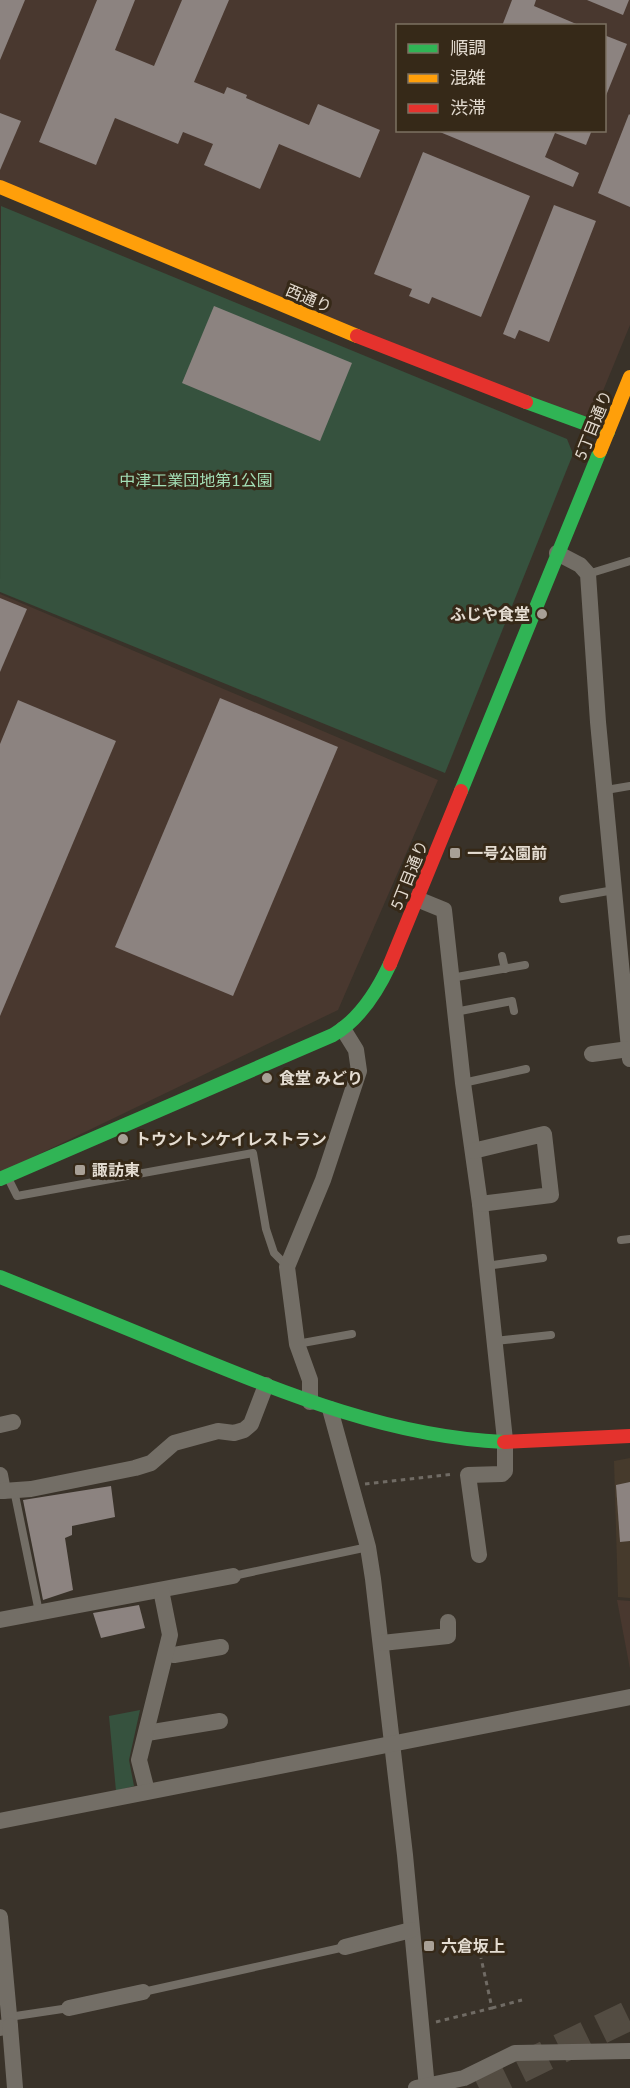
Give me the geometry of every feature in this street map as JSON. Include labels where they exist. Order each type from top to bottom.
[{"type":"street","name":"西通り","points":[[0,187],[434,368],[608,432]]},
{"type":"street","name":"5丁目通り","points":[[4,1177],[314,1045],[343,1029],[369,1001],[387,970],[417,899],[630,377]]},
{"type":"street","points":[[608,432],[630,427]]},
{"type":"street","points":[[557,553],[580,565],[588,574],[614,890],[613,950],[618,1002],[630,1054],[592,1054]]},
{"type":"street","points":[[417,899],[444,910],[454,1012],[480,1204],[505,1440],[505,1471],[502,1474],[468,1475],[478,1555]]},
{"type":"street","points":[[310,1401],[310,1380],[297,1344],[287,1267],[323,1180],[359,1071],[356,1050],[343,1029]]},
{"type":"street","points":[[472,1151],[544,1134],[551,1195],[480,1204]]},
{"type":"street","points":[[0,1277],[266,1385],[357,1419],[436,1436],[558,1443],[630,1437]]},
{"type":"street","points":[[4,1487],[31,1489],[135,1468],[151,1463],[174,1443],[218,1431],[234,1433],[244,1431],[251,1424],[266,1385]]},
{"type":"street","points":[[330,1409],[368,1547],[382,1643],[422,2024],[422,2087],[464,2078],[515,2054],[630,2051]]},
{"type":"street","points":[[0,1620],[232,1576]]},
{"type":"street","points":[[147,1791],[139,1760],[170,1635],[161,1590]]},
{"type":"street","points":[[382,1643],[448,1636],[448,1622]]},
{"type":"street","points":[[167,1653],[174,1655],[221,1647]]},
{"type":"street","points":[[0,1821],[391,1742],[630,1697]]},
{"type":"street","points":[[147,1734],[220,1721]]},
{"type":"street","points":[[0,1917],[6,2024],[15,2088]]},
{"type":"street","points":[[345,1947],[411,1930]]},
{"type":"street","points":[[69,2008],[143,1992]]},
{"type":"lane","points":[[588,574],[630,561]]},
{"type":"lane","points":[[606,790],[630,786]]},
{"type":"lane","points":[[563,899],[614,890]]},
{"type":"lane","points":[[502,956],[505,969]]},
{"type":"lane","points":[[451,978],[525,965]]},
{"type":"lane","points":[[454,1012],[512,1001],[514,1011]]},
{"type":"lane","points":[[463,1083],[526,1070]]},
{"type":"lane","points":[[4,1177],[17,1196],[254,1153],[266,1229],[274,1253],[287,1267]]},
{"type":"lane","points":[[486,1266],[543,1258]]},
{"type":"lane","points":[[297,1344],[352,1334]]},
{"type":"lane","points":[[495,1341],[551,1335]]},
{"type":"lane","points":[[4,1487],[39,1612]]},
{"type":"lane","points":[[232,1576],[368,1547]]},
{"type":"lane","points":[[143,1992],[345,1947]]},
{"type":"lane","points":[[6,2024],[69,2008]]},
{"type":"path","points":[[352,1488],[390,1480],[468,1475]]},
{"type":"path","points":[[481,1958],[492,2008]]},
{"type":"path","points":[[422,2024],[522,2000]]},
{"type":"shaded area","points":[[0,0],[630,0],[630,325],[589,425],[0,187]]},
{"type":"shaded area","points":[[0,594],[438,780],[338,1010],[0,1173]]},
{"type":"shaded area","points":[[630,1458],[630,1598],[618,1597],[614,1461]]},
{"type":"shaded area","points":[[617,1600],[630,1601],[630,1669]]},
{"type":"green space","name":"中津工業団地第1公園","points":[[1,206],[567,439],[573,454],[445,773],[0,592]]},
{"type":"green space","points":[[140,1710],[129,1760],[134,1786],[116,1791],[109,1716]]},
{"type":"building","points":[[0,0],[25,0],[0,60]]},
{"type":"building","points":[[97,0],[135,0],[115,50],[154,66],[182,0],[229,0],[194,82],[224,94],[227,87],[247,95],[246,98],[309,125],[318,104],[380,130],[360,178],[279,144],[260,189],[204,165],[213,144],[183,132],[178,144],[115,118],[96,165],[39,142]]},
{"type":"building","points":[[512,0],[536,0],[534,6],[576,24],[503,24]]},
{"type":"building","points":[[587,0],[629,0],[623,15]]},
{"type":"building","points":[[606,36],[627,44],[606,96]]},
{"type":"building","points":[[0,113],[21,121],[0,170]]},
{"type":"building","points":[[630,115],[630,207],[598,193]]},
{"type":"building","points":[[440,132],[591,132],[586,145],[555,133],[545,157],[579,173],[573,187]]},
{"type":"building","points":[[423,152],[530,196],[481,317],[432,297],[429,304],[409,296],[412,289],[374,274]]},
{"type":"building","points":[[554,205],[596,221],[549,342],[519,330],[515,339],[503,334]]},
{"type":"building","points":[[214,306],[352,363],[320,441],[182,383]]},
{"type":"building","points":[[0,598],[27,609],[0,672]]},
{"type":"building","points":[[220,698],[338,747],[233,996],[115,947]]},
{"type":"building","points":[[18,700],[116,741],[0,1016],[0,744]]},
{"type":"building","points":[[630,1482],[630,1541],[620,1542],[616,1485]]},
{"type":"building","points":[[111,1486],[115,1517],[72,1526],[72,1535],[65,1538],[73,1590],[43,1600],[23,1500]]},
{"type":"building","points":[[139,1605],[145,1628],[101,1638],[93,1613]]},
{"type":"tunnel","points":[[479,2088],[630,2015]]},
{"type":"traffic: fast","points":[[526,402],[608,432]]},
{"type":"traffic: fast","points":[[461,791],[600,451]]},
{"type":"traffic: fast","points":[[0,1179],[333,1035],[359,1013],[379,985],[390,964]]},
{"type":"traffic: fast","points":[[0,1277],[302,1398],[381,1423],[422,1432],[504,1442]]},
{"type":"traffic: slow","points":[[0,187],[357,336]]},
{"type":"traffic: slow","points":[[600,451],[630,377]]},
{"type":"traffic: jam","points":[[357,336],[526,402]]},
{"type":"traffic: jam","points":[[390,964],[461,791]]},
{"type":"traffic: jam","points":[[504,1442],[630,1436]]},
{"type":"place","name":"ふじや食堂","points":[[542,614]]},
{"type":"place","name":"一号公園前","points":[[455,853]]},
{"type":"place","name":"食堂 みどり","points":[[267,1078]]},
{"type":"place","name":"トウントンケイレストラン","points":[[123,1139]]},
{"type":"place","name":"諏訪東","points":[[80,1170]]},
{"type":"place","name":"六倉坂上","points":[[429,1946]]}]
